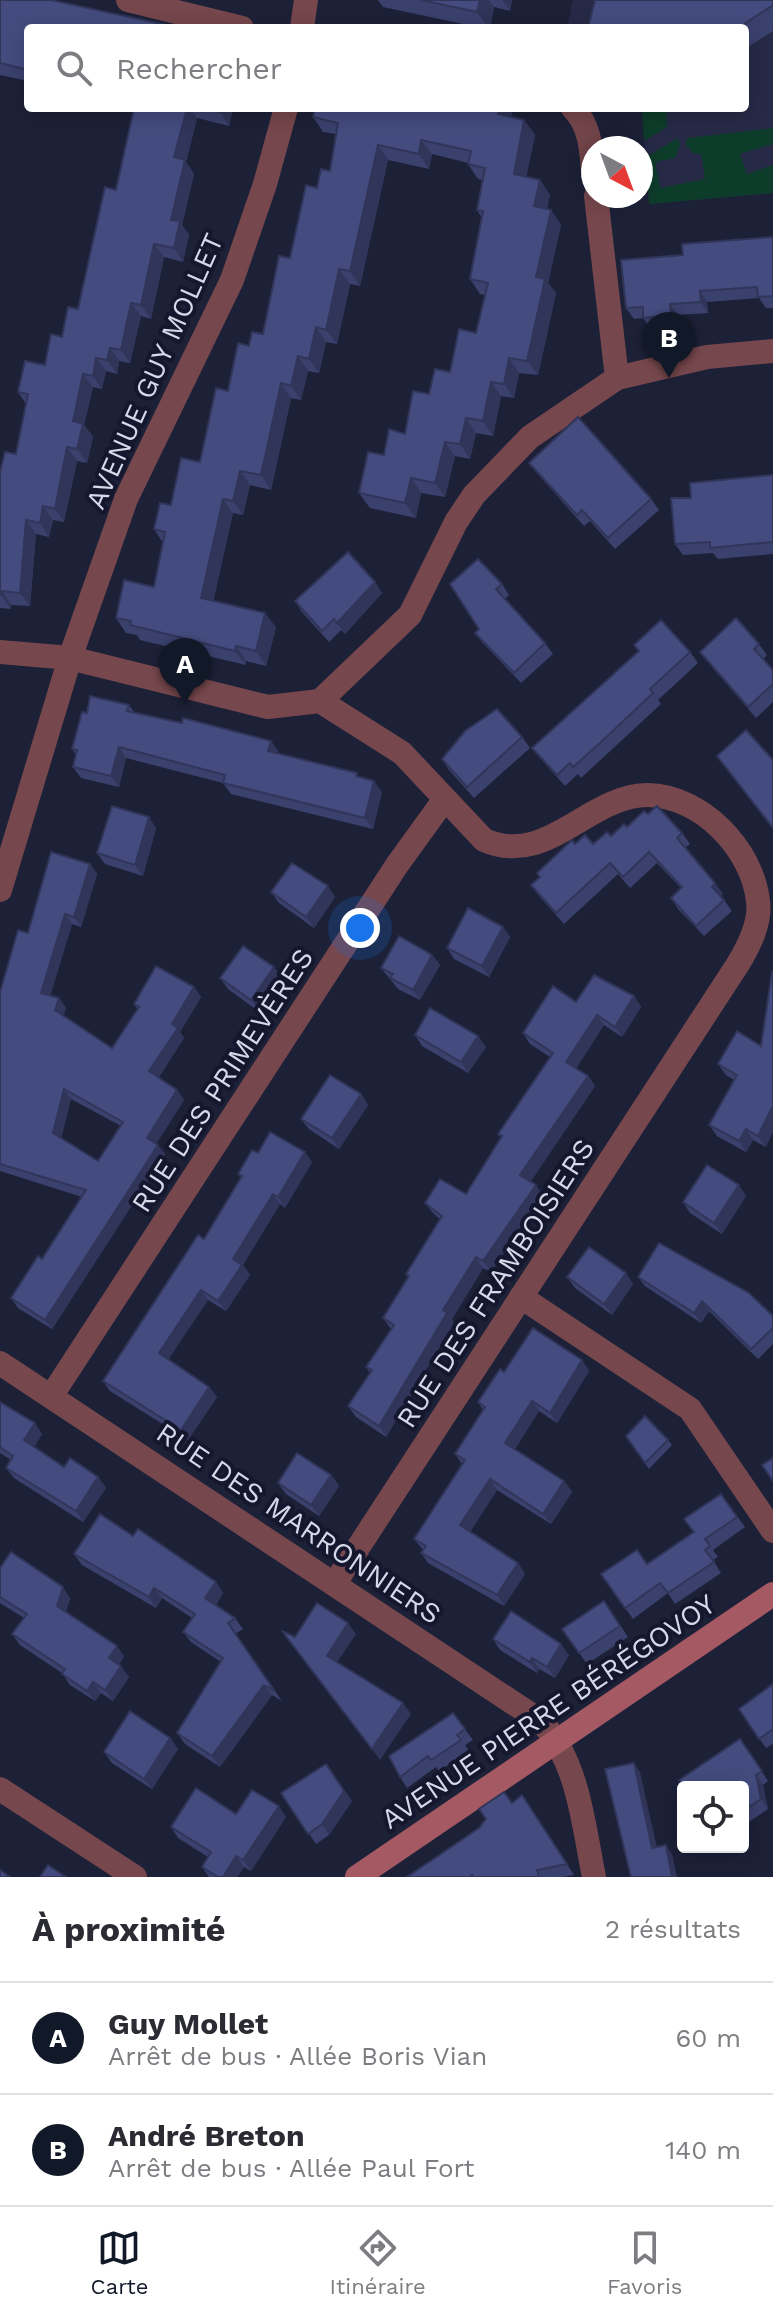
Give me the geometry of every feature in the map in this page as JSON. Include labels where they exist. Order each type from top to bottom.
[{"type":"street","points":[[128,0],[226,24]]},
{"type":"street","points":[[303,24],[306,0]]},
{"type":"street","name":"AVENUE GUY MOLLET","points":[[0,890],[70,658],[126,499],[232,280],[265,184],[285,112]]},
{"type":"street","points":[[576,112],[585,124],[587,136]]},
{"type":"street","points":[[597,208],[617,378]]},
{"type":"street","points":[[0,652],[70,658],[268,707],[320,701],[410,615],[456,522],[500,465],[540,429],[617,378],[707,357],[773,351]]},
{"type":"street","name":"RUE DES FRAMBOISIERS","points":[[320,701],[402,753],[484,840],[514,848],[530,846],[631,796],[672,799],[711,819],[744,859],[758,903],[748,947],[707,1015],[335,1583]]},
{"type":"street","name":"RUE DES PRIMEVÈRES","points":[[52,1395],[397,865],[444,800]]},
{"type":"street","points":[[521,1297],[690,1409],[773,1531]]},
{"type":"street","name":"RUE DES MARRONNIERS","points":[[0,1363],[542,1722],[558,1741]]},
{"type":"street","name":"AVENUE PIERRE BÉRÉGOVOY","points":[[357,1877],[773,1594]]},
{"type":"street","points":[[558,1741],[570,1766],[594,1877]]},
{"type":"street","points":[[0,1789],[135,1877]]},
{"type":"shaded area","points":[[573,0],[773,0],[773,193],[653,204],[653,136],[644,136],[642,112],[749,112],[749,24],[568,24]]},
{"type":"green space","points":[[642,112],[666,112],[667,127],[652,136],[644,136]]},
{"type":"green space","points":[[773,128],[773,144],[740,154],[747,174],[773,165],[773,193],[653,204],[653,153],[678,138],[680,145],[675,158],[655,162],[660,188],[705,179],[701,154],[693,153],[685,144],[688,138]]},
{"type":"building","points":[[0,0],[51,0],[162,24],[24,24],[24,69],[0,63]]},
{"type":"building","points":[[421,0],[480,0],[477,12]]},
{"type":"building","points":[[595,0],[773,0],[773,5],[744,24],[589,24]]},
{"type":"building","points":[[133,112],[186,112],[174,157],[185,160],[171,220],[180,221],[174,248],[154,244],[141,305],[131,303],[121,350],[110,348],[107,360],[96,358],[93,376],[83,374],[73,421],[83,424],[77,449],[67,447],[55,509],[43,506],[40,523],[26,520],[20,593],[2,591],[0,595],[0,472],[5,452],[16,454],[28,394],[18,392],[25,361],[45,365],[51,334],[62,337],[68,307],[78,309],[105,187],[116,190]]},
{"type":"building","points":[[314,112],[499,112],[524,120],[514,174],[540,180],[534,206],[551,210],[536,277],[545,279],[527,361],[509,358],[504,384],[491,382],[483,421],[466,418],[460,444],[445,442],[435,483],[411,478],[405,503],[359,493],[368,452],[384,455],[389,429],[405,434],[413,391],[429,394],[435,369],[450,372],[459,329],[476,333],[488,283],[470,279],[483,211],[477,210],[485,168],[468,164],[471,151],[421,140],[419,154],[378,145],[350,271],[339,269],[326,330],[316,327],[309,359],[298,356],[291,386],[281,383],[261,475],[240,471],[233,501],[223,499],[201,598],[265,613],[256,651],[236,646],[235,651],[130,625],[131,621],[116,618],[124,580],[154,587],[165,532],[154,529],[160,503],[171,505],[181,458],[200,462],[216,388],[228,391],[238,343],[249,346],[252,332],[263,334],[279,256],[290,258],[306,185],[317,188],[321,169],[330,171],[338,123],[313,117]]},
{"type":"building","points":[[773,237],[773,296],[758,297],[757,287],[700,291],[701,302],[670,304],[671,315],[643,318],[643,307],[626,308],[621,260],[683,255],[682,244]]},
{"type":"building","points":[[578,417],[651,499],[608,538],[582,510],[577,515],[529,463]]},
{"type":"building","points":[[773,475],[773,542],[710,548],[710,542],[675,544],[671,498],[691,498],[690,483]]},
{"type":"building","points":[[348,552],[375,582],[337,623],[334,619],[322,631],[295,601]]},
{"type":"building","points":[[478,559],[502,584],[496,589],[545,643],[514,673],[475,633],[479,629],[450,584]]},
{"type":"building","points":[[736,618],[759,644],[754,649],[773,670],[773,684],[748,707],[700,652]]},
{"type":"building","points":[[661,620],[690,652],[650,689],[653,693],[600,743],[573,767],[570,763],[557,775],[532,748],[639,651],[634,645]]},
{"type":"building","points":[[90,696],[129,705],[127,711],[182,723],[183,718],[271,741],[268,751],[357,773],[356,776],[374,781],[365,818],[223,783],[225,775],[119,747],[111,776],[73,767],[77,750],[72,749],[82,712],[87,713]]},
{"type":"building","points":[[497,709],[522,737],[467,787],[442,759],[465,731]]},
{"type":"building","points":[[746,730],[773,760],[773,828],[717,756]]},
{"type":"building","points":[[112,806],[149,817],[135,865],[97,853]]},
{"type":"building","points":[[657,806],[682,833],[677,838],[715,883],[712,887],[724,900],[696,926],[671,898],[682,887],[649,852],[623,877],[610,863],[556,913],[531,885],[540,877],[537,873],[572,840],[575,844],[585,835],[593,844],[607,832],[611,836],[624,824],[627,827],[644,811],[648,814]]},
{"type":"building","points":[[51,852],[90,864],[74,917],[65,914],[41,993],[59,998],[55,1010],[112,1048],[139,1007],[134,1004],[156,966],[194,987],[172,1024],[178,1028],[149,1071],[177,1090],[147,1138],[158,1145],[45,1320],[11,1298],[38,1256],[42,1259],[86,1190],[0,1164],[0,992],[18,930],[28,933]],"holes":[[[64,1089],[123,1122],[98,1161],[53,1133]]]},
{"type":"building","points":[[292,863],[328,886],[306,917],[271,892]]},
{"type":"building","points":[[468,908],[503,927],[482,966],[447,948]]},
{"type":"building","points":[[399,936],[432,955],[413,990],[390,978],[393,974],[381,968]]},
{"type":"building","points":[[243,946],[274,967],[251,1000],[220,978]]},
{"type":"building","points":[[772,972],[773,1106],[758,1136],[746,1129],[739,1141],[709,1125],[737,1075],[718,1064],[737,1031],[761,1046]]},
{"type":"building","points":[[594,975],[634,996],[615,1027],[597,1015],[566,1062],[588,1076],[520,1175],[536,1185],[483,1261],[476,1257],[443,1310],[447,1313],[379,1426],[348,1406],[372,1370],[366,1367],[394,1325],[383,1318],[442,1216],[425,1203],[440,1179],[466,1194],[502,1136],[498,1134],[553,1053],[523,1033],[553,986],[576,1002]]},
{"type":"building","points":[[430,1008],[478,1036],[461,1062],[415,1035]]},
{"type":"building","points":[[330,1075],[361,1094],[332,1138],[301,1119]]},
{"type":"building","points":[[270,1132],[305,1152],[278,1197],[273,1194],[233,1259],[242,1265],[218,1301],[201,1290],[159,1353],[209,1387],[181,1430],[103,1381],[198,1235],[204,1239],[242,1176],[238,1174],[252,1150],[258,1153]]},
{"type":"building","points":[[707,1165],[739,1185],[714,1223],[683,1202]]},
{"type":"building","points":[[659,1243],[749,1293],[773,1316],[773,1328],[751,1349],[702,1301],[694,1313],[638,1277]]},
{"type":"building","points":[[589,1247],[626,1273],[604,1304],[567,1277]]},
{"type":"building","points":[[533,1328],[582,1360],[550,1413],[532,1401],[505,1443],[564,1481],[543,1514],[490,1479],[460,1525],[518,1563],[497,1595],[421,1553],[426,1546],[414,1539],[465,1460],[455,1454],[485,1407],[478,1402],[500,1369],[504,1372]]},
{"type":"building","points":[[0,1402],[35,1423],[24,1440],[64,1467],[70,1458],[98,1477],[76,1511],[6,1468],[13,1456],[0,1447]]},
{"type":"building","points":[[645,1416],[668,1440],[645,1463],[626,1436]]},
{"type":"building","points":[[297,1453],[331,1475],[311,1505],[278,1483]]},
{"type":"building","points":[[773,1458],[773,1481],[762,1465]]},
{"type":"building","points":[[721,1494],[737,1517],[705,1539],[710,1546],[705,1550],[714,1562],[668,1593],[660,1583],[625,1608],[601,1574],[637,1550],[647,1564],[694,1532],[684,1519]]},
{"type":"building","points":[[100,1514],[133,1536],[138,1529],[216,1582],[205,1598],[235,1618],[228,1623],[274,1690],[264,1685],[212,1756],[177,1733],[223,1658],[183,1632],[195,1614],[154,1588],[149,1597],[74,1554]]},
{"type":"building","points":[[11,1552],[63,1587],[57,1606],[117,1646],[109,1658],[121,1666],[105,1690],[93,1682],[87,1691],[62,1674],[65,1669],[12,1634],[27,1614],[0,1597],[0,1568]]},
{"type":"building","points":[[604,1601],[620,1626],[579,1653],[562,1629]]},
{"type":"building","points":[[317,1603],[348,1623],[327,1656],[403,1703],[372,1749],[282,1631],[295,1637]]},
{"type":"building","points":[[511,1611],[561,1644],[547,1667],[532,1658],[530,1662],[493,1639]]},
{"type":"building","points":[[773,1684],[773,1729],[759,1739],[739,1709]]},
{"type":"building","points":[[130,1711],[170,1738],[144,1779],[104,1752]]},
{"type":"building","points":[[453,1713],[465,1729],[457,1735],[461,1740],[431,1760],[428,1756],[400,1777],[389,1756]]},
{"type":"building","points":[[740,1739],[762,1771],[756,1775],[761,1799],[749,1807],[749,1781],[679,1780]]},
{"type":"building","points":[[634,1763],[652,1848],[666,1845],[672,1877],[631,1877],[605,1769]]},
{"type":"building","points":[[326,1764],[344,1791],[322,1824],[308,1834],[281,1793]]},
{"type":"building","points":[[196,1788],[236,1814],[252,1790],[279,1806],[243,1860],[236,1856],[223,1877],[202,1867],[211,1852],[171,1827]]},
{"type":"building","points":[[504,1792],[512,1803],[522,1795],[567,1864],[537,1870],[539,1877],[407,1877],[479,1828],[486,1819],[479,1809]]},
{"type":"building","points":[[48,1865],[66,1877],[40,1877]]},
{"type":"place","name":"André Breton","points":[[669,378]]},
{"type":"place","name":"Guy Mollet","points":[[185,704]]}]
